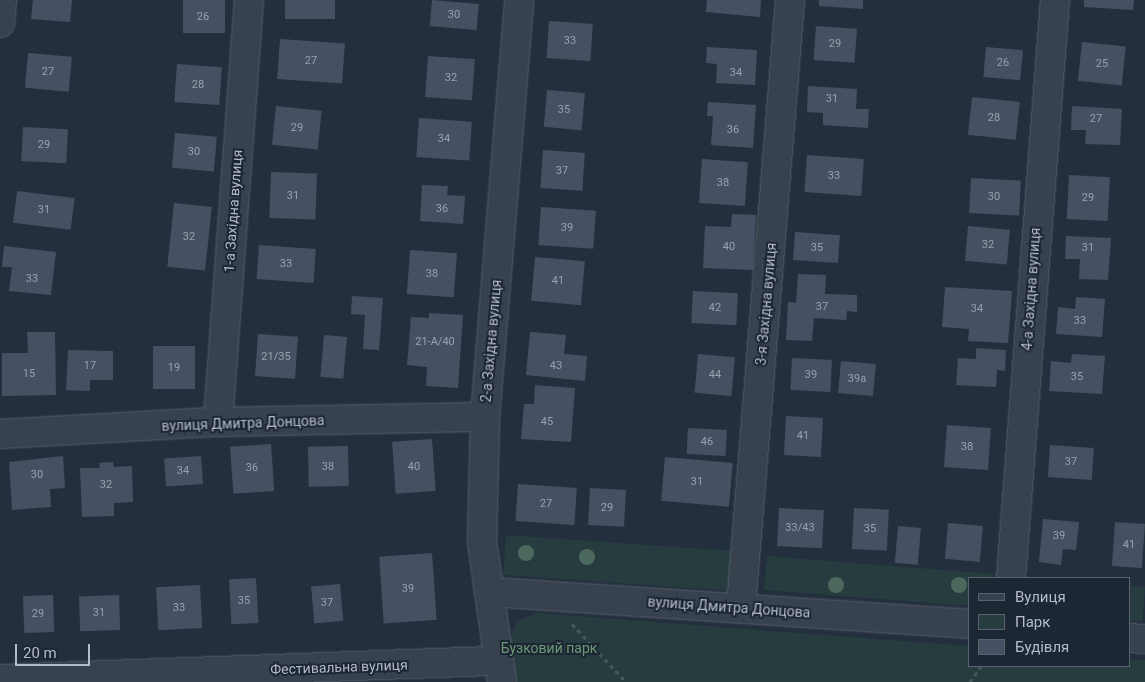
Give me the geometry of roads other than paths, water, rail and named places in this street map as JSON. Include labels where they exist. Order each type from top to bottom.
[{"type":"street","points":[[0,23],[2,0]]},
{"type":"street","name":"1-а Західна вулиця","points":[[218,422],[249,0]]},
{"type":"street","name":"2-а Західна вулиця","points":[[500,672],[482,542],[485,417],[519,0]]},
{"type":"street","name":"3-я Західна вулиця","points":[[742,607],[790,0]]},
{"type":"street","name":"4-а Західна вулиця","points":[[1011,577],[1055,0]]},
{"type":"street","name":"вулиця Дмитра Донцова","points":[[0,434],[218,422],[485,417]]},
{"type":"street","name":"вулиця Дмитра Донцова","points":[[489,592],[742,607],[968,624]]},
{"type":"street","points":[[1130,638],[1145,639]]},
{"type":"street","name":"Фестивальна вулиця","points":[[0,679],[500,672]]},
{"type":"park label","name":"Бузковий парк","points":[[549,648]]}]
